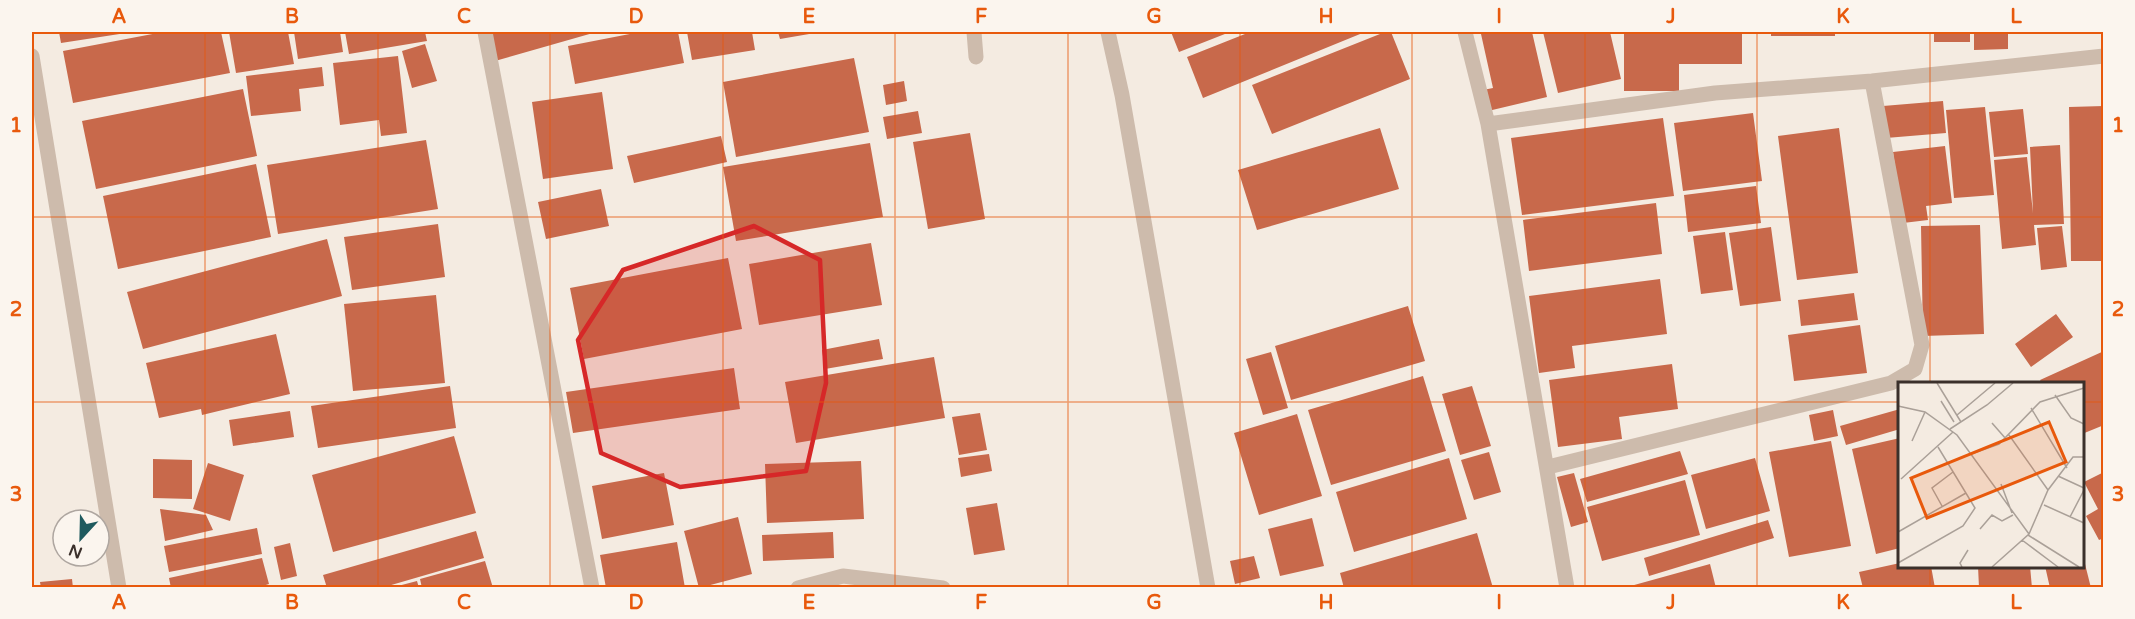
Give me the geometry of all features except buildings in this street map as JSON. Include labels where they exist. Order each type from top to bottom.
[{"type":"street","points":[[485,32],[592,588]]},
{"type":"street","points":[[974,32],[976,57]]},
{"type":"street","points":[[1108,32],[1122,95],[1209,588]]},
{"type":"street","points":[[1464,32],[1488,124],[1567,588]]},
{"type":"street","points":[[32,56],[119,588]]},
{"type":"street","points":[[1488,124],[1715,93],[1872,81],[2103,57]]},
{"type":"street","points":[[1548,467],[1891,383],[1915,369],[1922,345],[1872,81]]},
{"type":"street","points":[[798,588],[843,576],[943,588]]},
{"type":"highlighted area","points":[[754,226],[820,260],[826,383],[806,471],[680,487],[601,453],[578,340],[623,270]]}]
